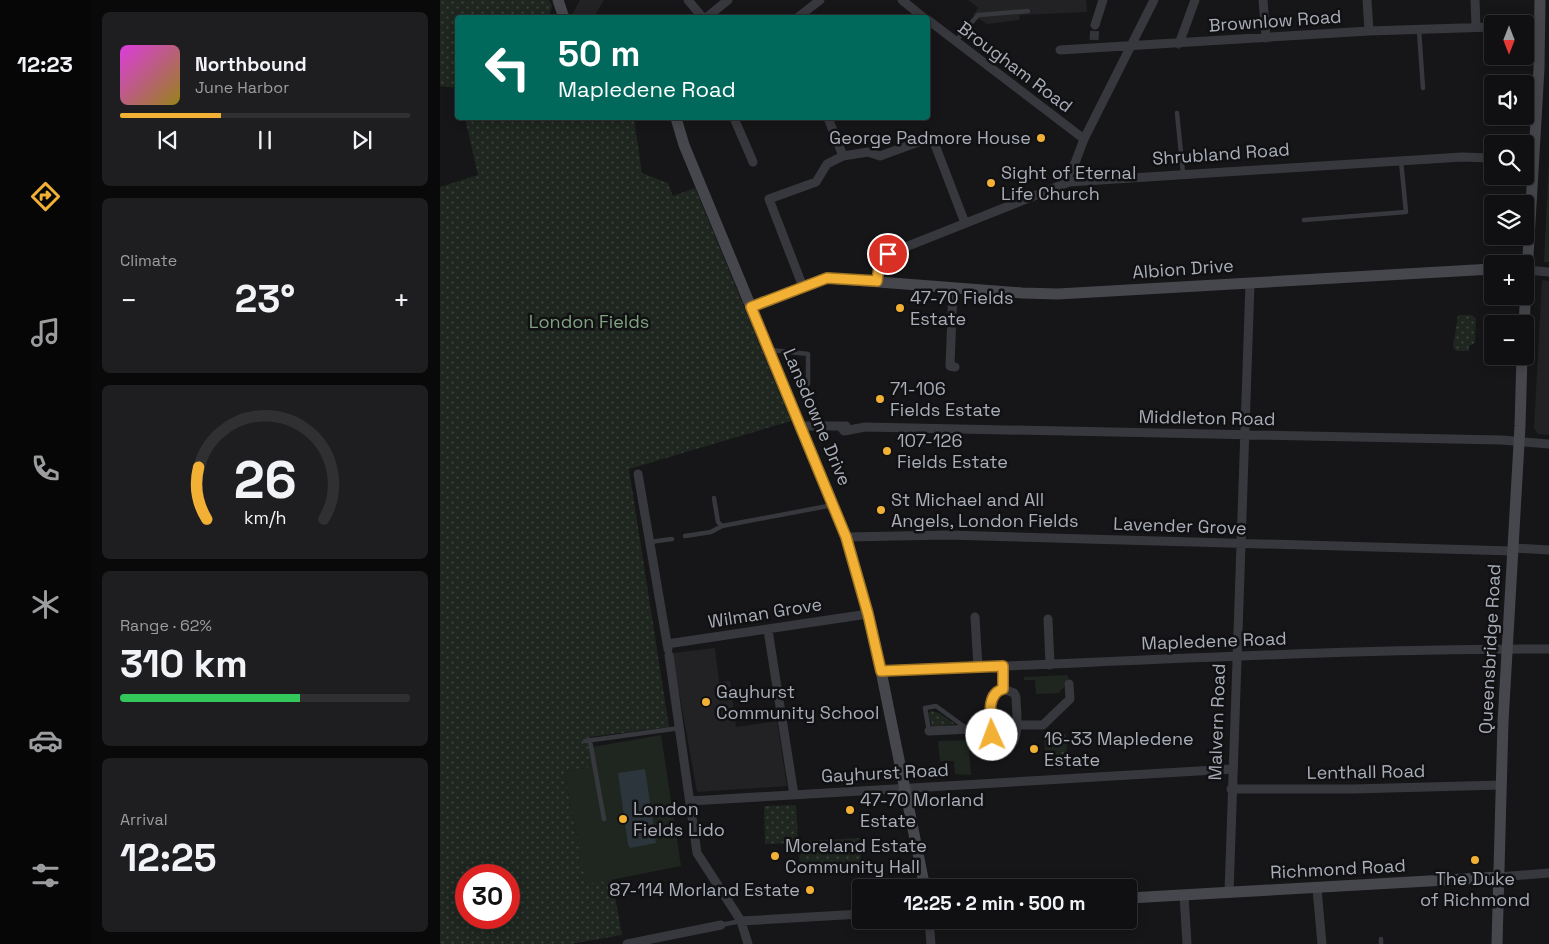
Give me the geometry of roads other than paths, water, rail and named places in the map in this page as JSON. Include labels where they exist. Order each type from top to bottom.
[{"type":"street","points":[[688,0],[701,15]]},
{"type":"street","points":[[708,15],[728,0]]},
{"type":"street","points":[[803,15],[820,0]]},
{"type":"street","points":[[902,0],[920,15]]},
{"type":"street","points":[[1095,25],[1103,0]]},
{"type":"street","points":[[1069,182],[1068,175],[1076,163],[1084,139],[1154,0]]},
{"type":"street","points":[[1179,44],[1195,0]]},
{"type":"street","points":[[1264,0],[1266,38]]},
{"type":"street","points":[[1367,0],[1369,31]]},
{"type":"street","points":[[1475,0],[1476,26]]},
{"type":"street","points":[[1533,135],[1544,51],[1540,28],[1540,0]]},
{"type":"street","points":[[559,1],[563,15]]},
{"type":"street","name":"Brougham Road","points":[[930,22],[1084,139]]},
{"type":"street","name":"Brownlow Road","points":[[1060,50],[1095,44],[1131,46],[1179,44],[1369,31],[1484,26]]},
{"type":"street","points":[[1534,28],[1540,28]]},
{"type":"street","name":"Lansdowne Drive","points":[[677,120],[684,145],[846,537],[868,614],[881,671],[903,789],[923,879]]},
{"type":"street","points":[[735,120],[753,162]]},
{"type":"street","points":[[829,120],[843,156]]},
{"type":"street","points":[[803,287],[769,199],[816,182],[827,164],[843,156],[868,152],[880,156],[932,137],[965,223]]},
{"type":"street","name":"Shrubland Road","points":[[877,281],[879,267],[888,254],[1069,182],[1183,173],[1462,157],[1484,158]]},
{"type":"street","points":[[1076,163],[1083,180]]},
{"type":"street","points":[[1527,255],[1529,185]]},
{"type":"street","name":"Albion Drive","points":[[877,281],[953,288],[1058,294],[1484,268]]},
{"type":"street","points":[[1534,271],[1549,272]]},
{"type":"street","points":[[751,307],[827,278],[877,281]]},
{"type":"street","name":"Malvern Road","points":[[1228,893],[1235,656],[1250,283]]},
{"type":"street","points":[[953,288],[950,366],[955,367]]},
{"type":"street","name":"Queensbridge Road","points":[[1497,944],[1501,785],[1522,365]]},
{"type":"street","name":"Middleton Road","points":[[801,426],[1245,434],[1519,441],[1549,444]]},
{"type":"street","points":[[638,474],[668,649],[697,853],[741,921],[748,944]]},
{"type":"street","name":"Lavender Grove","points":[[846,537],[948,535],[1240,544],[1549,550]]},
{"type":"street","name":"Wilman Grove","points":[[668,649],[696,636],[768,630],[868,614]]},
{"type":"street","points":[[975,617],[978,667]]},
{"type":"street","points":[[1048,618],[1050,665]]},
{"type":"street","points":[[768,630],[794,795]]},
{"type":"street","name":"Mapledene Road","points":[[881,671],[1235,656],[1549,649]]},
{"type":"street","points":[[1003,666],[1003,689]]},
{"type":"street","points":[[1017,726],[1043,725],[1070,699],[1069,684]]},
{"type":"street","points":[[1003,689],[1014,693],[1016,698],[1017,726],[1015,741],[1005,745],[994,739],[991,698],[994,693],[1003,689]]},
{"type":"street","points":[[929,731],[992,728]]},
{"type":"street","name":"Gayhurst Road","points":[[690,801],[1232,769]]},
{"type":"street","name":"Lenthall Road","points":[[1231,788],[1353,789],[1501,785]]},
{"type":"street","name":"Richmond Road","points":[[1137,898],[1317,889],[1549,873]]},
{"type":"street","points":[[1317,889],[1322,944]]},
{"type":"street","points":[[1184,895],[1187,944]]},
{"type":"street","points":[[741,921],[852,915]]},
{"type":"street","points":[[627,944],[721,925]]},
{"type":"street","points":[[930,929],[931,944]]},
{"type":"lane","points":[[956,42],[978,15],[1028,11]]},
{"type":"lane","points":[[1419,30],[1423,88]]},
{"type":"lane","points":[[1177,113],[1183,173]]},
{"type":"lane","points":[[1304,220],[1406,212],[1401,161]]},
{"type":"lane","points":[[770,350],[808,354],[808,384]]},
{"type":"lane","points":[[714,498],[718,522],[722,526]]},
{"type":"lane","points":[[685,536],[711,532],[722,526],[821,509],[834,505]]},
{"type":"lane","points":[[650,542],[672,539]]},
{"type":"lane","points":[[929,731],[925,708],[936,706],[958,720],[967,730]]},
{"type":"lane","points":[[604,818],[588,741],[680,728]]},
{"type":"lane","points":[[721,925],[741,921]]},
{"type":"tunnel","points":[[1094,40],[1095,25]]},
{"type":"place","name":"George Padmore House","points":[[1041,138]]},
{"type":"place","name":"Sight of Eternal Life Church","points":[[991,183]]},
{"type":"place","name":"47-70 Fields Estate","points":[[900,308]]},
{"type":"place","name":"71-106 Fields Estate","points":[[880,399]]},
{"type":"place","name":"107-126 Fields Estate","points":[[887,451]]},
{"type":"place","name":"St Michael and All Angels, London Fields","points":[[881,510]]},
{"type":"place","name":"Gayhurst Community School","points":[[706,702]]},
{"type":"place","name":"16-33 Mapledene Estate","points":[[1034,749]]},
{"type":"place","name":"47-70 Morland Estate","points":[[850,810]]},
{"type":"place","name":"London Fields Lido","points":[[623,819]]},
{"type":"place","name":"Moreland Estate Community Hall","points":[[775,856]]},
{"type":"place","name":"The Duke of Richmond","points":[[1475,860]]},
{"type":"place","name":"87-114 Morland Estate","points":[[810,890]]},
{"type":"park label","name":"London Fields","points":[[589,322]]}]
